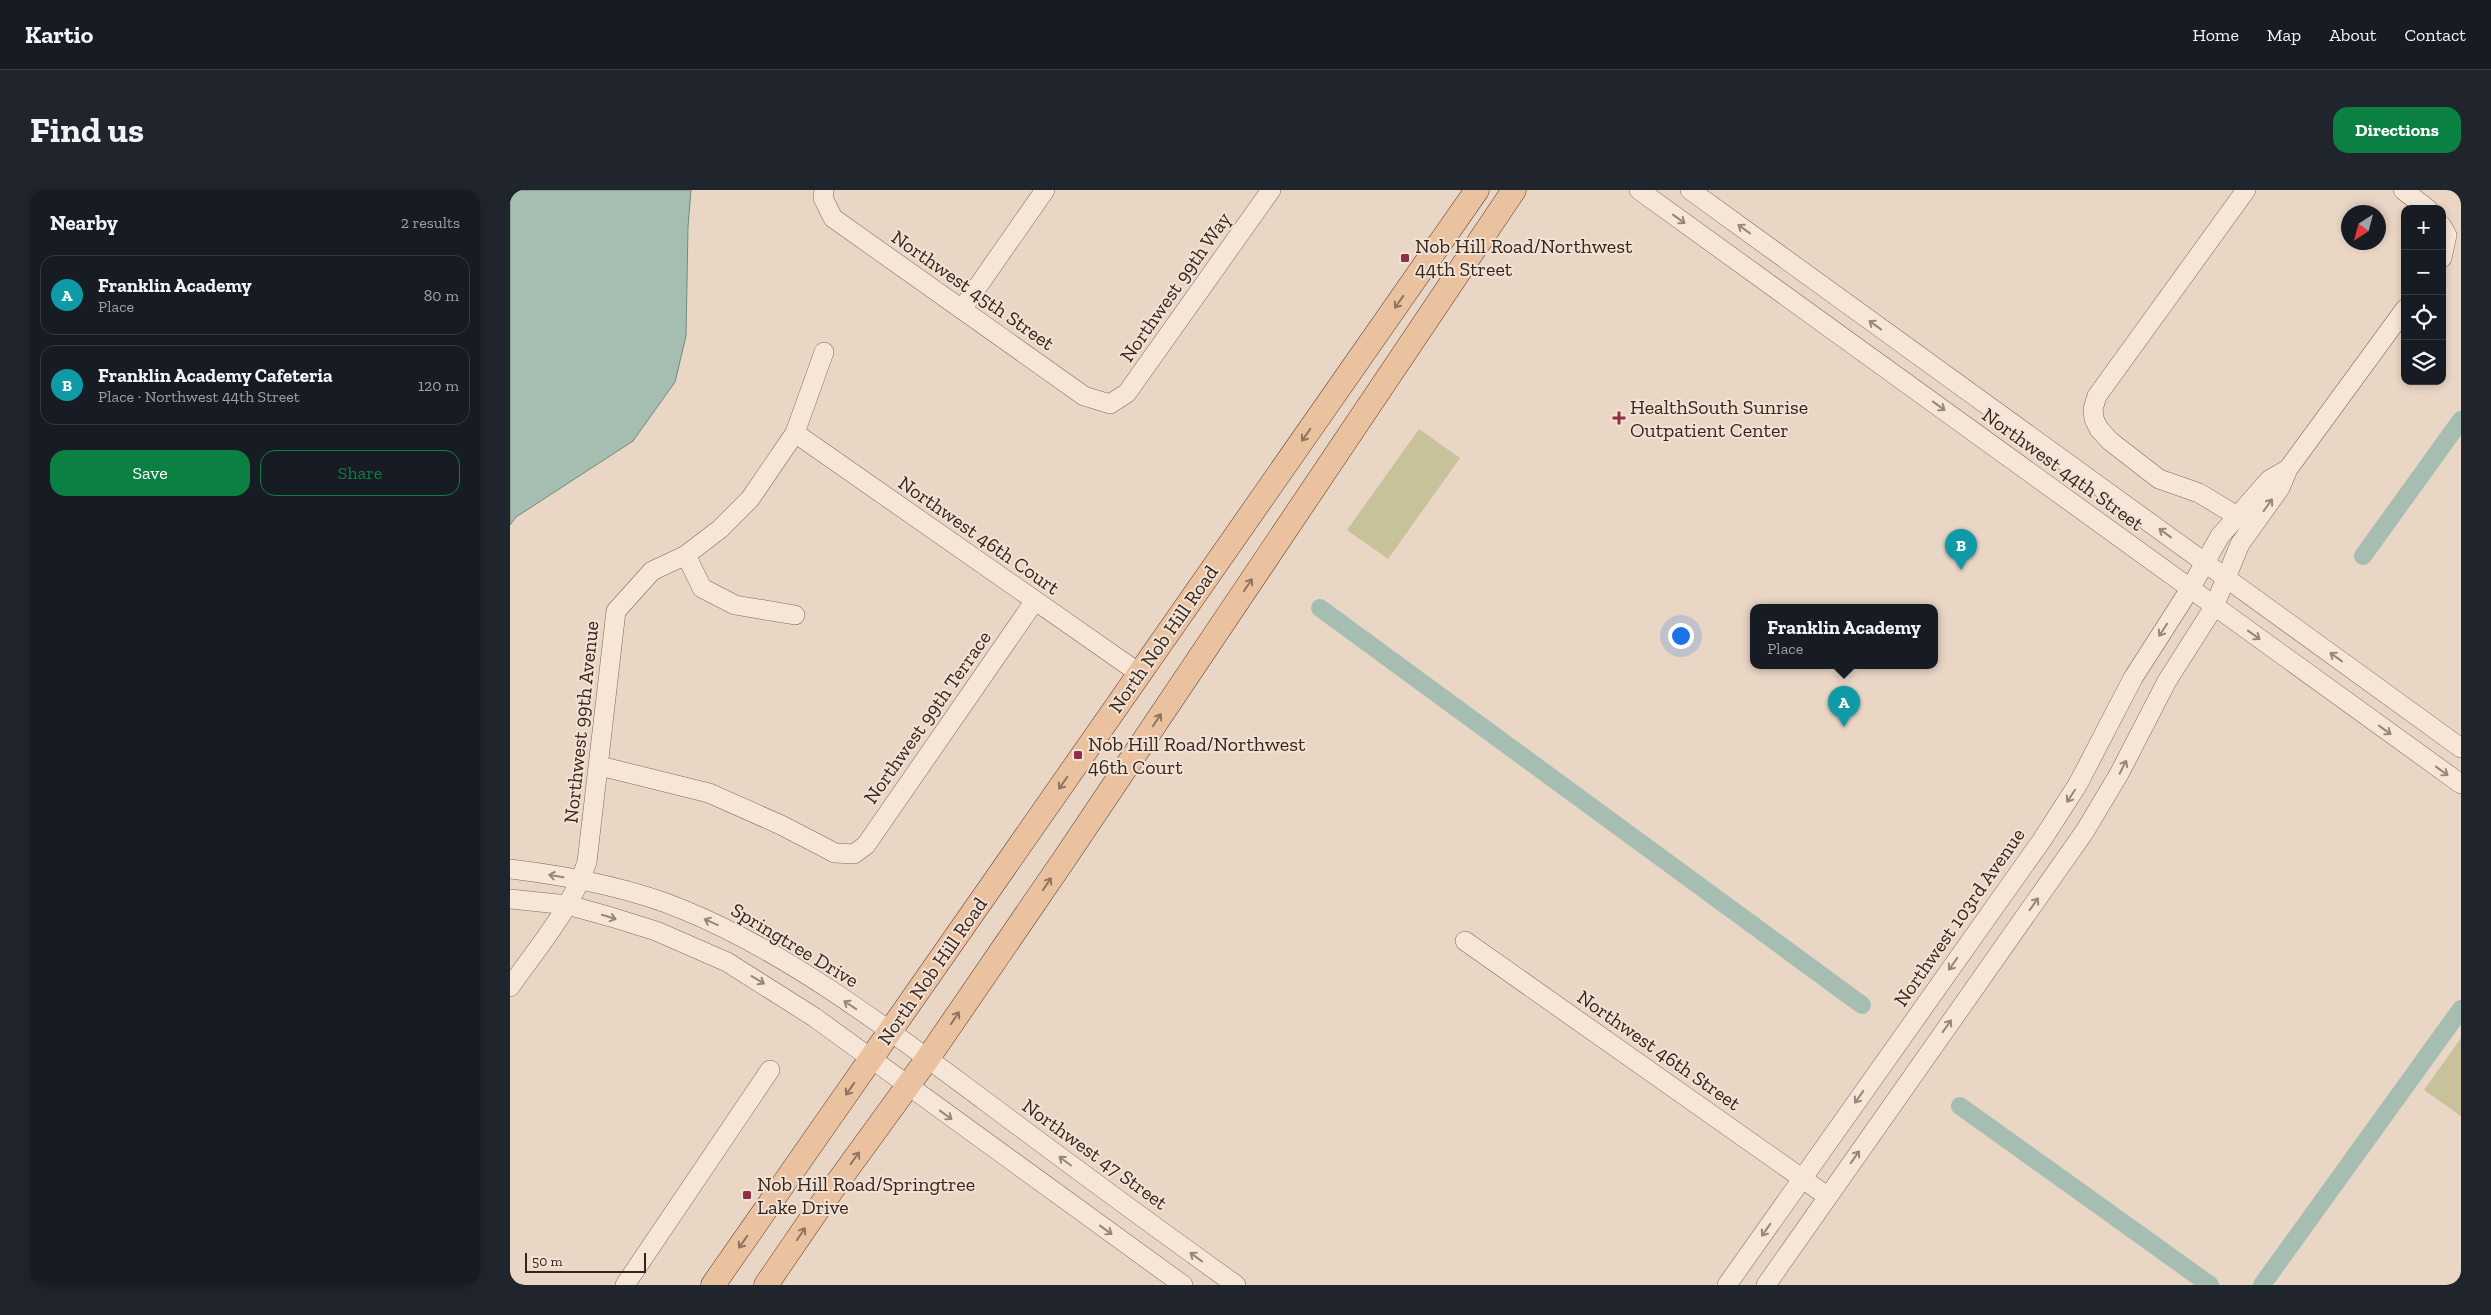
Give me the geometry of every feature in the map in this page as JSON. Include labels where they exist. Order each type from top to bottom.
[{"type":"main road","name":"North Nob Hill Road","points":[[713,1285],[1477,190]]},
{"type":"main road","name":"North Nob Hill Road","points":[[766,1285],[928,1058],[1514,190]]},
{"type":"street","points":[[962,309],[1045,190]]},
{"type":"street","name":"Northwest 99th Way","points":[[1110,404],[1127,393],[1271,190]]},
{"type":"street","name":"Northwest 44th Street","points":[[1639,190],[2461,784]]},
{"type":"street","name":"Northwest 44th Street","points":[[1690,190],[2461,748]]},
{"type":"street","points":[[2246,190],[2097,396],[2093,408],[2094,419],[2099,430],[2145,470],[2160,479],[2199,493],[2252,526]]},
{"type":"street","points":[[2403,190],[2423,205]]},
{"type":"street","name":"Northwest 45th Street","points":[[824,194],[833,218],[1084,396],[1110,404]]},
{"type":"street","points":[[1766,1285],[2085,831],[2119,774],[2167,681],[2214,607],[2240,544],[2280,488],[2288,469],[2401,314]]},
{"type":"street","name":"Northwest 99th Avenue","points":[[510,987],[568,905],[581,880],[587,862],[600,766],[616,611],[631,592],[652,571],[686,555],[720,529],[750,499],[795,433],[824,352]]},
{"type":"street","name":"Northwest 46th Court","points":[[795,433],[1034,602],[1139,673]]},
{"type":"street","name":"Northwest 103rd Avenue","points":[[1727,1285],[2042,840],[2078,784],[2133,678],[2190,589],[2204,561],[2237,516],[2269,480],[2288,469]]},
{"type":"street","points":[[686,555],[702,588],[735,605],[795,615]]},
{"type":"street","name":"Northwest 99th Terrace","points":[[600,766],[709,793],[781,825],[835,854],[854,854],[866,845],[1034,602]]},
{"type":"street","name":"Springtree Drive","points":[[510,869],[581,880],[626,891],[681,908],[731,931],[807,976],[928,1058]]},
{"type":"street","points":[[510,899],[568,905],[656,931],[727,962],[814,1017],[870,1060],[1183,1285]]},
{"type":"street","name":"Northwest 46th Street","points":[[1465,941],[1827,1196]]},
{"type":"street","name":"Northwest 47 Street","points":[[928,1058],[1102,1189],[1236,1285]]},
{"type":"street","points":[[625,1285],[770,1070]]},
{"type":"street","points":[[1084,1214],[1102,1189]]},
{"type":"shaded area","points":[[510,190],[691,190],[688,227],[686,336],[675,382],[633,441],[516,517],[510,525]]},
{"type":"shaded area","points":[[1419,429],[1460,458],[1388,559],[1347,530]]},
{"type":"shaded area","points":[[2461,1038],[2461,1116],[2424,1090]]},
{"type":"waterway","points":[[2363,556],[2461,420]]},
{"type":"waterway","points":[[1320,608],[1862,1005]]},
{"type":"waterway","points":[[2262,1285],[2461,1009]]},
{"type":"waterway","points":[[1960,1106],[2210,1285]]},
{"type":"place","name":"Nob Hill Road/Northwest 44th Street","points":[[1405,258]]},
{"type":"place","name":"HealthSouth Sunrise Outpatient Center","points":[[1619,418]]},
{"type":"place","name":"Franklin Academy Cafeteria","points":[[1961,570]]},
{"type":"place","name":"Franklin Academy","points":[[1844,727]]},
{"type":"place","name":"Nob Hill Road/Northwest 46th Court","points":[[1078,755]]},
{"type":"place","name":"Nob Hill Road/Springtree Lake Drive","points":[[747,1195]]}]
